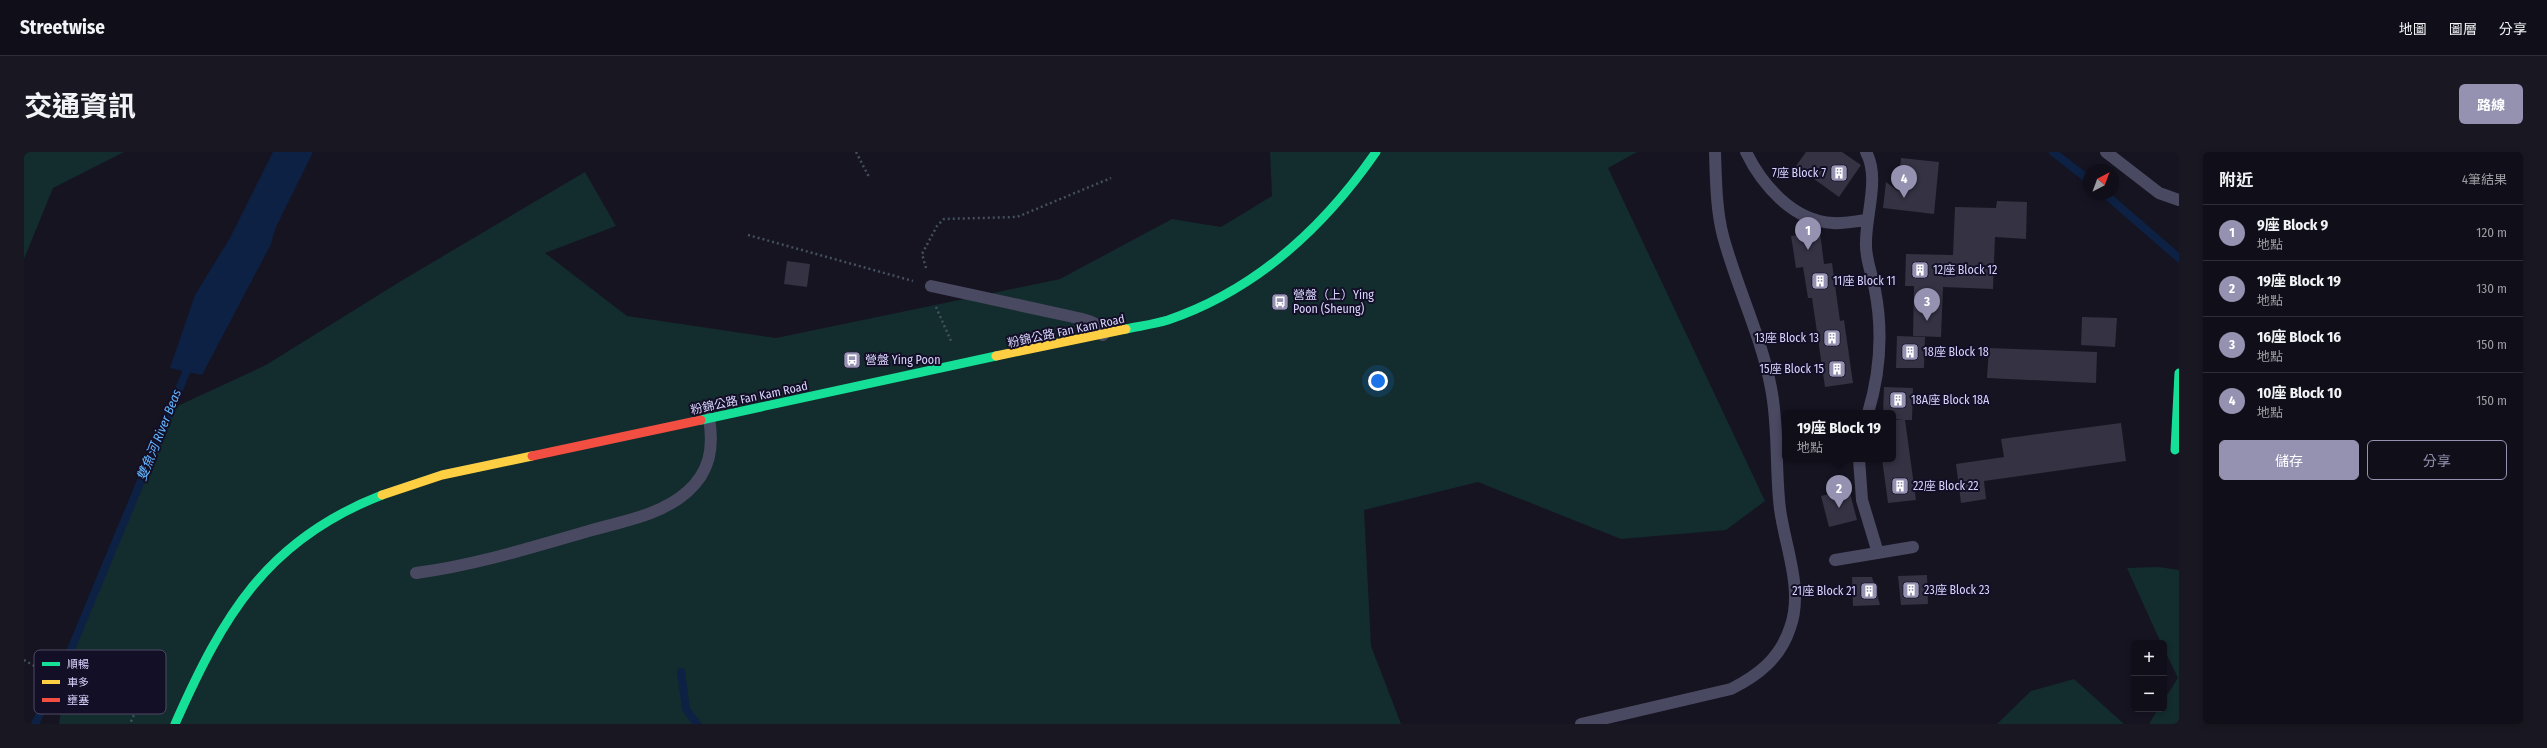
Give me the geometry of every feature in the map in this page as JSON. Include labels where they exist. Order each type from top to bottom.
[{"type":"main road","name":"粉錦公路 Fan Kam Road","points":[[175,724],[216,638],[243,598],[285,552],[340,513],[386,493],[442,475],[1104,335],[1149,325],[1184,314],[1222,296],[1266,270],[1321,222],[1355,182],[1376,152]]},
{"type":"main road","points":[[2175,450],[2179,374]]},
{"type":"lane","points":[[1581,724],[1731,689],[1751,679],[1769,665],[1782,647],[1791,627],[1795,605],[1793,582],[1780,509],[1772,389],[1757,331],[1723,235],[1716,194],[1716,152]]},
{"type":"lane","points":[[1746,152],[1767,185],[1798,213],[1815,220],[1833,223],[1867,220]]},
{"type":"lane","points":[[1866,152],[1870,159],[1872,174],[1866,243],[1879,317],[1880,346],[1878,375],[1869,410]]},
{"type":"lane","points":[[2106,152],[2159,193],[2179,200]]},
{"type":"lane","points":[[931,286],[1078,318],[1094,323],[1101,328],[1104,335]]},
{"type":"lane","points":[[416,573],[492,560],[635,517],[668,505],[695,484],[708,463],[712,445],[709,418]]},
{"type":"lane","points":[[1859,462],[1862,500],[1878,553]]},
{"type":"lane","points":[[1835,560],[1913,547]]},
{"type":"path","points":[[856,152],[869,177]]},
{"type":"path","points":[[931,286],[922,254],[937,226],[944,219],[1017,217],[1111,178]]},
{"type":"path","points":[[748,235],[931,286]]},
{"type":"path","points":[[935,305],[952,344]]},
{"type":"path","points":[[24,660],[34,666]]},
{"type":"path","points":[[130,724],[134,714]]},
{"type":"green space","points":[[24,152],[124,152],[53,188],[24,259]]},
{"type":"green space","points":[[1270,152],[1637,152],[1608,168],[1765,501],[1726,530],[1621,539],[1478,482],[1364,510],[1371,646],[1401,724],[59,724],[60,714],[166,714],[166,650],[71,650],[171,409],[266,365],[401,281],[585,172],[616,226],[545,253],[627,316],[776,338],[1060,279],[1172,219],[1221,227],[1272,196]]},
{"type":"green space","points":[[2159,567],[2179,570],[2179,724],[2149,724],[2156,712],[2167,712],[2167,695],[2178,678],[2167,655],[2167,640],[2160,640],[2127,568]]},
{"type":"green space","points":[[2074,679],[2124,724],[1997,724],[2031,691]]},
{"type":"water","points":[[273,152],[313,152],[275,229],[271,244],[202,375],[170,368],[195,295],[230,238]]},
{"type":"building","points":[[1806,152],[1842,152],[1861,165],[1839,197],[1796,166]]},
{"type":"building","points":[[1901,158],[1939,162],[1934,214],[1883,208],[1886,182],[1898,191]]},
{"type":"building","points":[[1997,201],[2027,202],[2026,239],[1995,237],[1993,289],[1943,287],[1941,337],[1913,336],[1914,286],[1905,286],[1906,254],[1953,255],[1955,207],[1996,208]]},
{"type":"building","points":[[1820,232],[1824,264],[1832,263],[1840,321],[1844,320],[1853,383],[1825,387],[1812,298],[1808,298],[1803,267],[1796,268],[1791,236]]},
{"type":"building","points":[[787,261],[810,264],[807,287],[784,284]]},
{"type":"building","points":[[2082,317],[2117,318],[2115,347],[2081,345]]},
{"type":"building","name":"18座 Block 18","points":[[1897,336],[1925,337],[1924,368],[1896,368]]},
{"type":"building","points":[[1989,348],[2097,352],[2096,383],[1987,378]]},
{"type":"building","points":[[1884,387],[1913,388],[1912,420],[1905,420],[1916,500],[1888,503],[1882,462],[1896,462],[1896,420],[1904,420],[1896,419],[1896,410],[1883,410]]},
{"type":"building","points":[[2121,423],[2126,461],[1984,481],[1986,499],[1961,503],[1956,464],[2004,457],[2001,439]]},
{"type":"building","points":[[1849,489],[1857,520],[1829,527],[1821,496]]},
{"type":"building","name":"23座 Block 23","points":[[1927,575],[1928,604],[1901,605],[1898,576]]},
{"type":"building","name":"21座 Block 21","points":[[1852,577],[1872,577],[1880,605],[1853,606]]},
{"type":"waterway","points":[[2053,152],[2083,175]]},
{"type":"waterway","points":[[2112,200],[2179,258]]},
{"type":"waterway","name":"雙魚河 River Beas","points":[[71,650],[190,363]]},
{"type":"waterway","points":[[681,672],[686,709],[697,724]]},
{"type":"waterway","name":"雙魚河 River Beas","points":[[35,724],[40,714]]},
{"type":"traffic: fast","points":[[1126,329],[1168,320],[1200,307],[1230,292],[1259,273],[1286,253],[1311,230],[1356,180],[1376,152]]},
{"type":"traffic: fast","points":[[701,420],[996,356]]},
{"type":"traffic: fast","points":[[2175,450],[2179,373]]},
{"type":"traffic: fast","points":[[175,724],[211,649],[231,616],[253,586],[278,559],[307,535],[342,513],[382,495]]},
{"type":"traffic: slow","points":[[996,356],[1126,329]]},
{"type":"traffic: slow","points":[[382,495],[442,475],[532,456]]},
{"type":"traffic: jam","points":[[532,456],[701,420]]},
{"type":"place","name":"7座 Block 7","points":[[1839,173]]},
{"type":"place","name":"10座 Block 10","points":[[1904,198]]},
{"type":"place","name":"9座 Block 9","points":[[1808,250]]},
{"type":"place","name":"12座 Block 12","points":[[1920,270]]},
{"type":"place","name":"11座 Block 11","points":[[1820,281]]},
{"type":"place","name":"營盤（上）Ying Poon (Sheung)","points":[[1280,302]]},
{"type":"place","name":"16座 Block 16","points":[[1927,321]]},
{"type":"place","name":"13座 Block 13","points":[[1832,338]]},
{"type":"place","name":"18座 Block 18","points":[[1910,352]]},
{"type":"place","name":"營盤 Ying Poon","points":[[852,360]]},
{"type":"place","name":"15座 Block 15","points":[[1837,369]]},
{"type":"place","name":"18A座 Block 18A","points":[[1898,400]]},
{"type":"place","name":"22座 Block 22","points":[[1900,486]]},
{"type":"place","name":"19座 Block 19","points":[[1839,508]]},
{"type":"place","name":"23座 Block 23","points":[[1911,590]]},
{"type":"place","name":"21座 Block 21","points":[[1869,591]]}]
